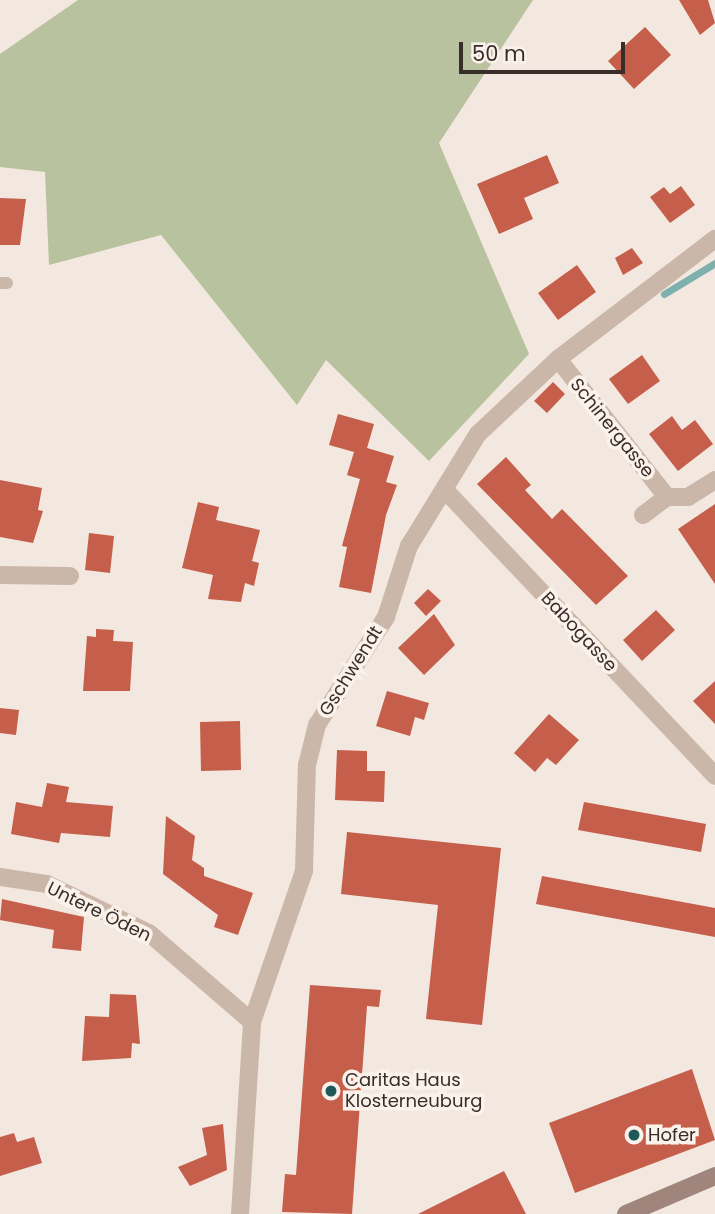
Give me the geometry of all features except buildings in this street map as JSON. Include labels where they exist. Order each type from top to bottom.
[{"type":"main road","points":[[626,1214],[715,1176]]},
{"type":"street","name":"Gschwendt","points":[[240,1214],[252,1022],[304,871],[307,765],[317,725],[386,617],[409,546],[478,434],[558,359],[712,244]]},
{"type":"street","name":"Schinergasse","points":[[558,359],[667,496]]},
{"type":"street","points":[[643,515],[667,496],[688,497],[715,480]]},
{"type":"street","name":"Babogasse","points":[[444,489],[715,776]]},
{"type":"street","points":[[0,575],[71,576]]},
{"type":"street","name":"Untere Öden","points":[[0,877],[47,884],[149,933],[252,1022]]},
{"type":"green space","points":[[78,0],[533,0],[439,143],[529,354],[429,461],[326,360],[297,405],[161,235],[49,265],[45,172],[0,167],[0,54]]},
{"type":"waterway","points":[[664,294],[715,263]]},
{"type":"place","name":"Caritas Haus Klosterneuburg","points":[[331,1091]]},
{"type":"place","name":"Hofer","points":[[634,1135]]}]
